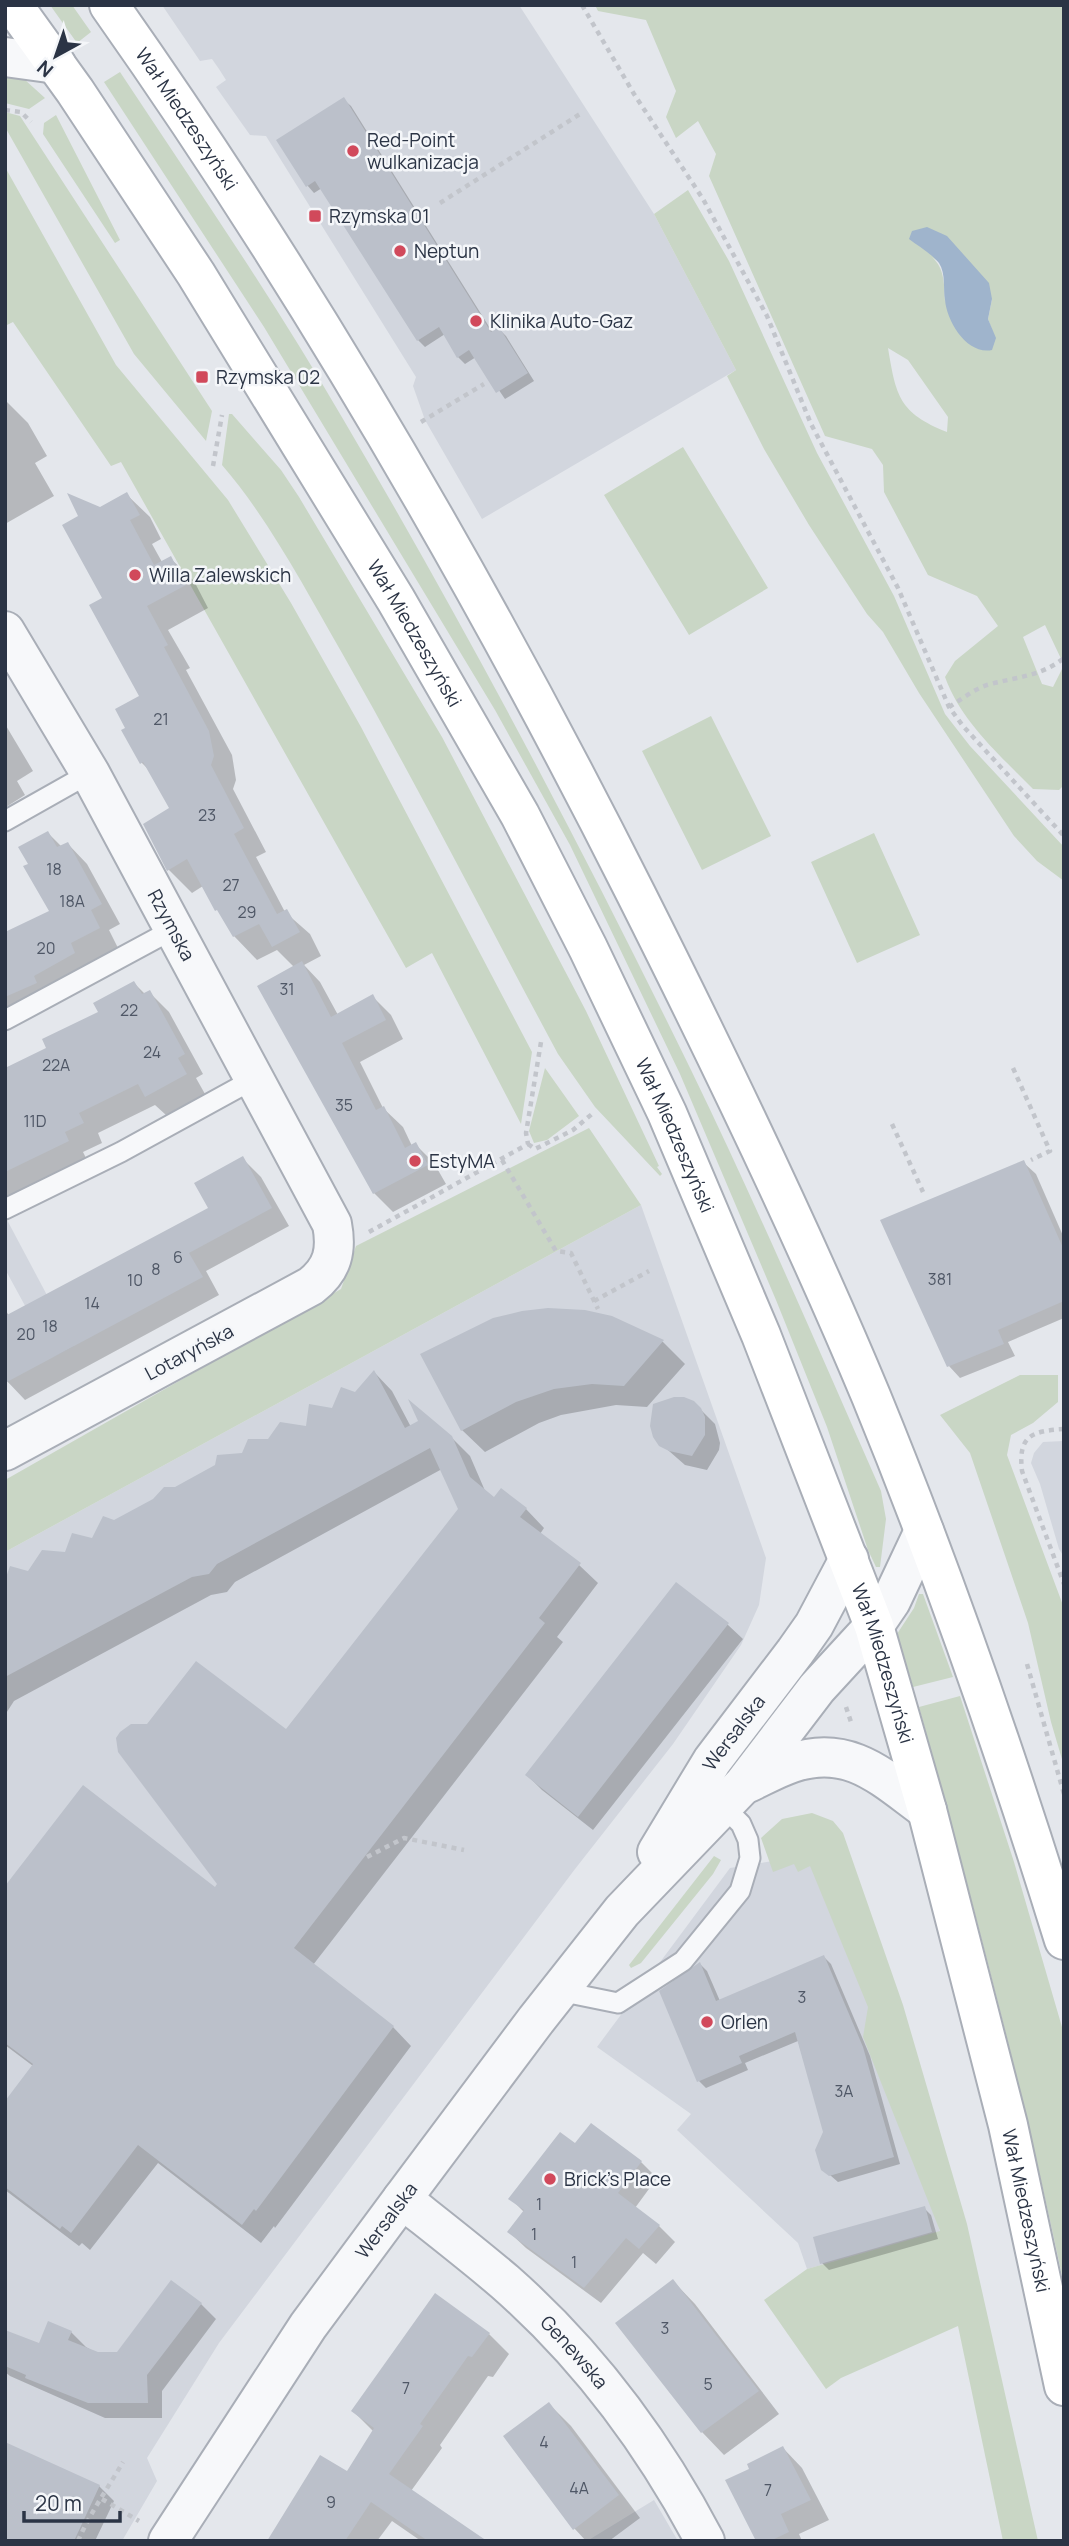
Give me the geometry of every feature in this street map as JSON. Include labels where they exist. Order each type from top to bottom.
[{"type":"main road","name":"Wał Miedzeszyński","points":[[13,5],[147,199],[254,365],[480,742],[588,948],[667,1114],[761,1335],[874,1626],[927,1810],[1008,2124],[1064,2386]]},
{"type":"main road","name":"Wał Miedzeszyński","points":[[109,5],[303,297],[441,530],[579,781],[698,1016],[800,1234],[870,1394],[924,1531],[1021,1799],[1064,1940]]},
{"type":"street","points":[[5,57],[56,64]]},
{"type":"street","name":"Rzymska","points":[[5,631],[90,773],[254,1079],[333,1238]]},
{"type":"street","name":"Lotaryńska","points":[[7,1445],[311,1286],[330,1266],[333,1238]]},
{"type":"street","name":"Wersalska","points":[[156,2532],[402,2199],[622,1911],[718,1796],[874,1626],[891,1601],[924,1531]]},
{"type":"street","name":"Wersalska","points":[[718,1796],[712,1761],[801,1643],[828,1601],[849,1559]]},
{"type":"street","name":"Wersalska","points":[[718,1796],[792,1763],[819,1756],[838,1757],[857,1762],[927,1810]]},
{"type":"street","name":"Genewska","points":[[402,2199],[505,2283],[568,2344],[619,2403],[680,2492],[705,2541]]},
{"type":"lane","points":[[5,821],[90,773]]},
{"type":"lane","points":[[5,1020],[172,930]]},
{"type":"lane","points":[[5,1209],[121,1152],[254,1079]]},
{"type":"lane","points":[[559,1991],[618,2003],[683,1961],[740,1891],[750,1858],[748,1840],[741,1824],[718,1796]]},
{"type":"path","points":[[582,5],[634,94],[703,199],[767,316],[811,424],[898,588],[949,707],[963,726],[1064,836]]},
{"type":"path","points":[[5,110],[21,111],[31,122]]},
{"type":"path","points":[[440,203],[580,114]]},
{"type":"path","points":[[421,422],[484,384]]},
{"type":"path","points":[[213,466],[222,415]]},
{"type":"path","points":[[949,707],[985,686],[1028,677],[1052,667],[1064,658]]},
{"type":"path","points":[[541,1042],[526,1133],[528,1144],[535,1149],[573,1130],[592,1114]]},
{"type":"path","points":[[1013,1068],[1051,1151],[1031,1160]]},
{"type":"path","points":[[892,1124],[923,1192]]},
{"type":"path","points":[[333,1238],[502,1160],[528,1144]]},
{"type":"path","points":[[502,1160],[556,1251],[571,1253],[598,1309]]},
{"type":"path","points":[[594,1301],[649,1271]]},
{"type":"path","points":[[1064,1429],[1040,1432],[1029,1437],[1020,1454],[1022,1471],[1064,1584]]},
{"type":"path","points":[[1027,1664],[1064,1794]]},
{"type":"path","points":[[367,1857],[404,1838],[464,1850]]},
{"type":"path","points":[[78,2541],[88,2519],[123,2462]]},
{"type":"path","points":[[102,2499],[156,2532]]},
{"type":"shaded area","points":[[162,5],[519,5],[654,214],[736,370],[482,519],[425,420],[413,386],[416,377],[266,136],[250,135],[216,87],[226,80],[219,69],[212,59],[200,61]]},
{"type":"shaded area","points":[[641,1205],[766,1558],[759,1605],[741,1645],[673,1744],[575,1869],[219,2343],[147,2458],[157,2481],[122,2541],[5,2541],[5,1552]]},
{"type":"shaded area","points":[[6,1218],[74,1346],[53,1357],[5,1269]]},
{"type":"shaded area","points":[[1064,1441],[1064,1557],[1031,1463],[1034,1453],[1043,1442]]},
{"type":"shaded area","points":[[811,1855],[886,2041],[940,2232],[807,2269],[798,2243],[677,2130],[691,2114],[597,2047],[730,1868]]},
{"type":"shaded area","points":[[654,2500],[678,2541],[587,2541]]},
{"type":"green space","points":[[50,5],[72,5],[91,32],[77,43]]},
{"type":"green space","points":[[595,5],[1064,5],[1064,665],[1064,785],[1059,790],[1033,789],[971,723],[952,694],[945,677],[955,661],[998,626],[977,596],[928,575],[884,492],[883,465],[872,449],[825,436],[709,176],[716,154],[698,121],[676,138],[666,117],[676,91],[646,20],[598,11]],"holes":[[[932,257],[992,299],[988,319],[995,338],[945,301],[942,272]],[[888,348],[908,360],[948,417],[947,432],[909,410],[902,401],[894,379]],[[1045,625],[1064,665],[1053,687],[1042,684],[1023,637]]]},
{"type":"green space","points":[[120,72],[262,287],[343,419],[480,660],[609,905],[740,1174],[881,1491],[886,1519],[880,1567],[876,1567],[868,1550],[827,1427],[680,1074],[570,845],[495,710],[264,327],[104,82]]},
{"type":"green space","points":[[5,73],[24,79],[45,98],[29,109],[5,103]]},
{"type":"green space","points":[[5,112],[20,116],[212,411],[206,441],[134,354],[5,127]]},
{"type":"green space","points":[[56,115],[120,240],[115,243],[43,134],[44,123]]},
{"type":"green space","points":[[5,167],[116,365],[228,500],[291,603],[361,727],[532,1052],[521,1124],[432,953],[406,968],[121,462],[111,466],[13,322],[5,326]]},
{"type":"green space","points":[[688,190],[729,261],[817,453],[894,596],[945,714],[970,746],[1064,847],[1064,881],[1037,861],[1014,836],[919,693],[883,632],[867,614],[809,525],[764,449],[727,376],[736,370],[654,214]]},
{"type":"green space","points":[[229,414],[232,414],[281,470],[299,497],[442,737],[586,1011],[659,1166],[657,1167],[662,1174],[660,1176],[595,1107],[558,1054],[397,752],[315,605],[271,532],[222,465]]},
{"type":"green space","points":[[683,447],[768,588],[689,635],[604,495]]},
{"type":"green space","points":[[711,716],[771,836],[702,870],[642,751]]},
{"type":"green space","points":[[874,833],[920,935],[857,963],[811,862]]},
{"type":"green space","points":[[545,1068],[579,1116],[547,1140],[534,1143],[529,1131]]},
{"type":"green space","points":[[589,1128],[641,1205],[5,1552],[5,1480],[341,1289],[356,1246]]},
{"type":"green space","points":[[1020,1375],[1058,1375],[1058,1402],[1033,1423],[1011,1435],[1007,1455],[1064,1608],[1064,1766],[1028,1623],[970,1453],[940,1415]]},
{"type":"green space","points":[[919,1594],[923,1594],[953,1677],[913,1687],[897,1634],[914,1608]]},
{"type":"green space","points":[[960,1696],[1014,1862],[1064,2034],[1064,2285],[1032,2139],[996,1995],[919,1707]]},
{"type":"green space","points":[[812,1813],[833,1821],[843,1833],[903,2005],[967,2224],[1038,2541],[1003,2541],[958,2326],[841,2378],[826,2389],[764,2300],[807,2269],[940,2231],[863,2037],[868,2007],[810,1866],[798,1872],[794,1864],[773,1872],[761,1838],[782,1819]]},
{"type":"green space","points":[[714,1856],[721,1860],[713,1874],[641,1963],[631,1968],[629,1965]]},
{"type":"water","points":[[927,227],[947,236],[989,283],[992,299],[988,319],[996,338],[992,350],[974,347],[954,327],[947,309],[939,263],[909,239],[912,231]]},
{"type":"building","name":"Neptun","points":[[344,97],[491,332],[499,327],[528,373],[496,393],[469,350],[457,358],[439,327],[417,341],[315,181],[306,187],[276,140]]},
{"type":"building","points":[[127,492],[140,515],[130,520],[154,565],[171,556],[186,585],[147,606],[168,645],[164,647],[209,731],[214,756],[211,765],[244,828],[234,834],[277,914],[287,909],[300,932],[272,947],[259,924],[233,937],[217,910],[215,911],[187,859],[167,871],[143,824],[169,808],[121,730],[125,728],[115,709],[139,696],[89,605],[102,598],[62,525],[78,516],[67,493],[100,507]]},
{"type":"building","points":[[48,831],[57,847],[68,842],[102,904],[91,910],[100,928],[71,943],[75,953],[34,976],[37,983],[5,997],[5,932],[49,911],[23,866],[28,864],[18,847]]},
{"type":"building","points":[[302,961],[331,1017],[373,994],[386,1020],[342,1043],[376,1110],[384,1106],[405,1148],[416,1142],[428,1165],[373,1194],[257,986]]},
{"type":"building","points":[[134,981],[142,994],[150,990],[185,1054],[178,1058],[187,1074],[145,1097],[138,1084],[79,1113],[84,1123],[65,1132],[69,1141],[5,1172],[5,1068],[46,1048],[42,1039],[98,1012],[93,1003]]},
{"type":"building","points":[[243,1156],[272,1208],[189,1253],[203,1277],[5,1383],[5,1316],[208,1208],[194,1183]]},
{"type":"building","points":[[1024,1160],[1064,1250],[1064,1301],[998,1330],[1004,1344],[947,1367],[880,1220]]},
{"type":"building","points":[[548,1308],[585,1310],[612,1316],[664,1340],[624,1386],[592,1384],[554,1389],[516,1402],[461,1431],[420,1354],[493,1318]]},
{"type":"building","points":[[374,1370],[405,1428],[418,1421],[408,1399],[452,1436],[470,1477],[494,1497],[501,1488],[527,1508],[520,1517],[581,1563],[539,1618],[545,1623],[294,1948],[394,2026],[256,2211],[254,2209],[242,2225],[138,2145],[71,2233],[62,2226],[60,2229],[5,2187],[5,2101],[33,2064],[5,2043],[5,1886],[83,1785],[215,1887],[217,1884],[118,1752],[116,1738],[131,1724],[147,1724],[196,1661],[286,1729],[458,1509],[430,1448],[217,1564],[209,1574],[192,1577],[5,1677],[5,1580],[10,1566],[28,1571],[42,1550],[65,1552],[72,1533],[92,1538],[103,1516],[114,1520],[153,1499],[164,1487],[175,1487],[215,1465],[217,1455],[242,1453],[248,1439],[268,1439],[280,1422],[306,1426],[309,1404],[332,1408],[341,1387],[355,1392]]},
{"type":"building","points":[[674,1397],[694,1401],[705,1417],[705,1435],[692,1456],[669,1451],[659,1446],[653,1437],[650,1426],[653,1404]]},
{"type":"building","points":[[676,1582],[729,1623],[578,1817],[525,1775]]},
{"type":"building","points":[[824,1955],[863,2047],[894,2157],[829,2176],[821,2170],[815,2150],[823,2132],[795,2032],[739,2056],[742,2063],[697,2082],[659,1991],[700,1962],[716,2001]]},
{"type":"building","points":[[591,2123],[642,2161],[618,2193],[660,2225],[639,2249],[626,2238],[584,2288],[507,2232],[524,2210],[508,2199],[560,2132],[575,2143]]},
{"type":"building","points":[[925,2206],[932,2232],[820,2264],[813,2237]]},
{"type":"building","points":[[673,2279],[759,2391],[701,2433],[615,2323]]},
{"type":"building","points":[[171,2280],[202,2303],[147,2375],[148,2403],[88,2403],[25,2378],[26,2375],[5,2366],[5,2330],[39,2343],[48,2321],[72,2331],[68,2340],[98,2352],[117,2352]]},
{"type":"building","points":[[435,2293],[490,2333],[472,2357],[468,2356],[389,2474],[487,2541],[428,2541],[371,2502],[345,2541],[267,2541],[320,2455],[347,2471],[374,2428],[351,2411]]},
{"type":"building","points":[[549,2402],[619,2495],[573,2530],[503,2436]]},
{"type":"building","points":[[5,2442],[100,2485],[74,2541],[5,2541]]},
{"type":"building","points":[[783,2446],[811,2500],[781,2514],[789,2532],[770,2541],[756,2541],[725,2480],[749,2469],[747,2464]]},
{"type":"place","name":"Red-Point wulkanizacja","points":[[353,151]]},
{"type":"place","name":"Rzymska 01","points":[[315,216]]},
{"type":"place","name":"Neptun","points":[[400,251]]},
{"type":"place","name":"Klinika Auto-Gaz","points":[[476,321]]},
{"type":"place","name":"Rzymska 02","points":[[202,377]]},
{"type":"place","name":"Willa Zalewskich","points":[[135,575]]},
{"type":"place","name":"EstyMA","points":[[415,1161]]},
{"type":"place","name":"Orlen","points":[[707,2022]]},
{"type":"place","name":"Brick's Place","points":[[550,2179]]}]
